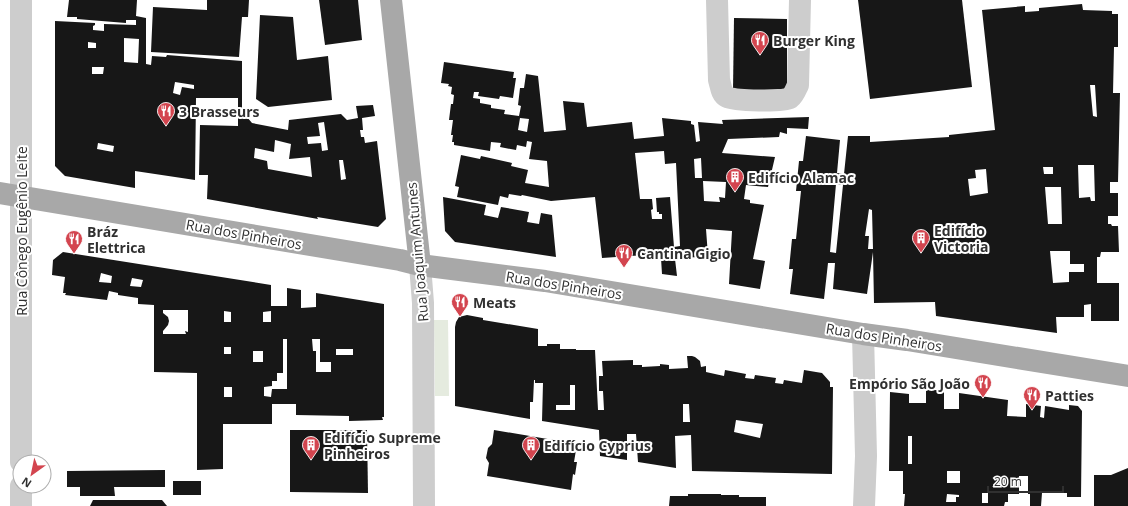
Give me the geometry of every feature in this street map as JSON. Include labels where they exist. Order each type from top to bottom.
[{"type":"main road","name":"Rua Joaquim Antunes","points":[[391,0],[420,265]]},
{"type":"main road","name":"Rua dos Pinheiros","points":[[0,193],[400,260],[420,265],[545,281],[1128,376]]},
{"type":"street","name":"Rua Cônego Eugênio Leite","points":[[21,0],[21,454]]},
{"type":"street","points":[[717,0],[719,80],[722,91],[726,96],[735,99],[782,100],[789,98],[794,94],[798,84],[800,0]]},
{"type":"street","name":"Rua Joaquim Antunes","points":[[420,265],[423,303],[424,506]]},
{"type":"street","points":[[863,334],[866,456],[864,506]]},
{"type":"street","points":[[21,494],[21,506]]},
{"type":"shaded area","points":[[434,320],[448,320],[449,396],[435,396]]},
{"type":"building","points":[[69,0],[137,0],[136,16],[146,18],[146,64],[151,65],[152,56],[166,57],[167,55],[242,61],[242,111],[252,123],[288,130],[289,120],[341,114],[347,120],[358,118],[356,106],[373,105],[375,116],[362,118],[363,130],[360,130],[361,137],[364,137],[365,143],[377,141],[386,219],[378,227],[317,217],[318,219],[207,199],[208,175],[199,175],[200,125],[238,126],[238,98],[196,98],[195,180],[135,171],[135,188],[65,176],[55,166],[55,21],[95,23],[93,30],[104,31],[104,24],[136,25],[136,20],[126,20],[126,23],[67,17]],"holes":[[[124,38],[139,39],[138,63],[124,62]],[[88,42],[96,43],[96,48],[88,48]],[[92,67],[104,67],[103,74],[92,74]],[[175,82],[194,85],[194,89],[182,87],[180,95],[173,93]],[[324,122],[328,150],[322,151],[321,143],[308,144],[307,137],[320,136],[318,123]],[[275,140],[291,144],[289,159],[310,157],[312,177],[268,169],[267,161],[254,158],[255,148],[274,152]],[[98,143],[114,146],[113,152],[97,149]],[[339,160],[343,160],[346,179],[341,180]]]},
{"type":"building","points":[[207,0],[249,0],[248,17],[242,17],[239,57],[151,52],[153,7],[207,10]]},
{"type":"building","points":[[319,0],[358,0],[362,40],[325,45]]},
{"type":"building","points":[[858,0],[962,0],[972,87],[870,99]]},
{"type":"building","points":[[1082,4],[1083,10],[1112,11],[1112,14],[1118,14],[1118,47],[1114,47],[1113,93],[1120,93],[1118,182],[1110,182],[1110,193],[1118,193],[1118,216],[1108,216],[1108,224],[1118,226],[1119,252],[1101,252],[1100,257],[1097,257],[1097,283],[1119,283],[1119,321],[1091,321],[1091,304],[1084,305],[1084,317],[1056,317],[1057,333],[936,316],[935,302],[874,303],[873,252],[867,294],[833,289],[835,263],[828,263],[824,299],[790,294],[793,269],[789,269],[792,239],[796,239],[801,191],[796,191],[799,161],[803,161],[806,136],[840,140],[837,173],[844,174],[848,136],[870,136],[870,142],[949,137],[949,135],[995,130],[982,10],[1025,6],[1025,12],[1039,11],[1039,8]],"holes":[[[1090,85],[1095,85],[1097,117],[1093,116]],[[1078,165],[1094,165],[1095,201],[1091,201],[1090,197],[1079,198]],[[1043,167],[1053,167],[1053,174],[1044,174]],[[986,169],[988,193],[970,196],[968,179],[976,178],[975,170]],[[836,184],[843,185],[836,253],[830,252]],[[1045,187],[1061,187],[1062,224],[1048,224]],[[869,209],[872,210],[873,249],[868,249],[869,236],[865,236]],[[1050,251],[1070,251],[1070,264],[1084,264],[1084,272],[1069,272],[1069,282],[1053,283]]]},
{"type":"building","points":[[260,15],[293,17],[297,60],[328,56],[332,100],[268,107],[256,99]]},
{"type":"building","name":"Burger King","points":[[734,18],[787,19],[787,91],[733,90]]},
{"type":"building","points":[[444,62],[514,72],[513,78],[516,78],[513,98],[500,96],[499,99],[478,96],[479,92],[474,92],[473,98],[480,99],[480,103],[491,105],[491,108],[505,110],[504,114],[519,116],[521,106],[518,105],[520,88],[524,88],[526,74],[538,76],[544,132],[566,130],[563,101],[584,103],[587,127],[632,122],[634,139],[664,136],[662,118],[691,121],[691,124],[694,125],[696,142],[700,141],[698,122],[723,124],[722,120],[809,117],[808,129],[787,128],[787,134],[780,132],[779,137],[728,139],[722,153],[775,157],[768,187],[746,185],[744,199],[750,200],[750,203],[764,205],[753,259],[765,261],[760,289],[729,284],[732,231],[706,229],[708,256],[675,259],[677,276],[662,274],[661,258],[645,259],[645,255],[602,258],[595,197],[551,201],[509,194],[508,198],[500,196],[498,205],[457,197],[459,187],[455,186],[461,155],[480,159],[481,156],[512,163],[511,166],[528,170],[525,183],[549,187],[547,161],[529,159],[532,142],[527,141],[526,147],[517,145],[516,150],[500,147],[501,143],[491,142],[490,151],[454,145],[454,142],[452,142],[453,135],[451,135],[453,120],[449,120],[454,95],[451,94],[452,87],[448,86],[449,84],[441,83]],"holes":[[[520,118],[529,119],[527,132],[518,130]],[[664,151],[665,164],[676,163],[680,246],[674,247],[670,197],[656,198],[657,212],[662,214],[662,219],[652,219],[652,199],[640,199],[635,153]],[[701,158],[702,178],[695,178],[694,159]],[[703,181],[726,182],[725,198],[719,197],[720,202],[704,201]]]},
{"type":"building","points":[[443,197],[486,205],[484,215],[498,218],[501,207],[529,212],[527,222],[539,224],[541,213],[552,215],[556,257],[455,242],[445,231]]},
{"type":"building","points":[[63,252],[271,285],[271,306],[287,306],[287,288],[301,290],[301,308],[316,307],[316,293],[384,304],[383,420],[349,421],[349,416],[296,415],[296,404],[272,404],[272,424],[223,424],[223,469],[197,470],[197,373],[154,372],[154,305],[138,304],[138,298],[118,295],[118,293],[109,291],[107,300],[65,295],[66,293],[63,293],[65,277],[52,275],[53,260]],"holes":[[[101,273],[112,276],[111,283],[99,282]],[[132,278],[143,280],[141,287],[130,286]],[[163,310],[188,310],[188,332],[185,331],[186,334],[163,334],[163,331],[168,325],[168,317],[163,313]],[[224,311],[231,312],[231,322],[224,322]],[[271,311],[271,322],[263,322],[263,312]],[[283,339],[287,339],[287,389],[272,389],[271,397],[264,396],[264,387],[272,386],[272,381],[277,381],[277,373],[283,373]],[[312,339],[320,339],[320,362],[331,362],[331,372],[316,372],[316,351],[313,351]],[[224,347],[231,347],[231,354],[224,354]],[[336,349],[353,349],[353,355],[336,355]],[[253,351],[263,351],[263,362],[253,362]],[[224,387],[232,387],[232,397],[224,397]]]},
{"type":"building","points":[[467,315],[483,318],[483,320],[538,329],[538,346],[560,344],[560,349],[595,350],[598,410],[604,410],[603,391],[599,391],[599,376],[603,376],[602,361],[633,360],[633,365],[642,365],[642,367],[660,366],[660,364],[669,365],[669,369],[688,368],[687,356],[692,356],[700,361],[701,367],[706,366],[706,372],[724,376],[725,370],[746,374],[745,378],[754,379],[755,375],[776,378],[775,383],[783,384],[784,380],[802,383],[804,370],[822,373],[830,382],[830,387],[833,387],[832,474],[692,471],[691,435],[675,436],[676,468],[638,462],[636,434],[627,434],[627,460],[600,456],[599,430],[542,421],[543,383],[535,383],[535,380],[533,402],[530,402],[530,419],[455,406],[455,327],[459,317]],"holes":[[[570,385],[575,385],[575,410],[556,410],[556,405],[570,405]],[[683,404],[689,404],[690,422],[683,422]],[[736,420],[763,424],[760,438],[734,432]]]},
{"type":"building","points":[[926,389],[944,391],[944,409],[959,409],[959,393],[1008,400],[1007,416],[1026,417],[1026,404],[1041,406],[1040,417],[1044,418],[1045,406],[1069,410],[1069,405],[1078,406],[1082,411],[1081,497],[1067,497],[1067,493],[1042,493],[1041,506],[1030,506],[1028,476],[1019,476],[1019,494],[1008,494],[1008,502],[1005,502],[1004,506],[904,506],[905,494],[903,494],[903,471],[889,471],[890,392],[909,394],[909,403],[926,403]],"holes":[[[908,436],[912,436],[912,464],[908,464]],[[947,471],[960,471],[960,483],[947,483]],[[982,493],[988,493],[988,503],[982,503]],[[947,494],[959,495],[959,497],[956,497],[956,502],[946,502]]]},
{"type":"building","points":[[290,430],[367,430],[368,493],[290,492]]},
{"type":"building","name":"Edifício Cyprius","points":[[494,430],[577,444],[574,462],[577,462],[575,475],[573,474],[571,490],[487,476],[489,463],[486,458],[488,448],[492,444]]},
{"type":"building","points":[[1128,468],[1128,506],[1094,506],[1094,475],[1111,475]]},
{"type":"building","points":[[165,470],[165,487],[114,487],[115,496],[80,496],[80,487],[67,487],[67,471]]},
{"type":"building","points":[[173,481],[201,481],[201,495],[173,495]]},
{"type":"building","points":[[688,494],[721,494],[739,495],[739,497],[766,497],[766,506],[669,506],[670,496],[688,496]]},
{"type":"building","points":[[93,500],[162,500],[167,506],[90,506]]},
{"type":"place","name":"Burger King","points":[[760,55]]},
{"type":"place","name":"3 Brasseurs","points":[[166,126]]},
{"type":"place","name":"Edifício Alamac","points":[[735,192]]},
{"type":"place","name":"Edifício Victoria","points":[[921,253]]},
{"type":"place","name":"Bráz Elettrica","points":[[74,254]]},
{"type":"place","name":"Cantina Gigio","points":[[624,268]]},
{"type":"place","name":"Meats","points":[[460,317]]},
{"type":"place","name":"Empório São João","points":[[983,398]]},
{"type":"place","name":"Patties","points":[[1032,410]]},
{"type":"place","name":"Edifício Supreme Pinheiros","points":[[311,460]]},
{"type":"place","name":"Edifício Cyprius","points":[[531,460]]}]
